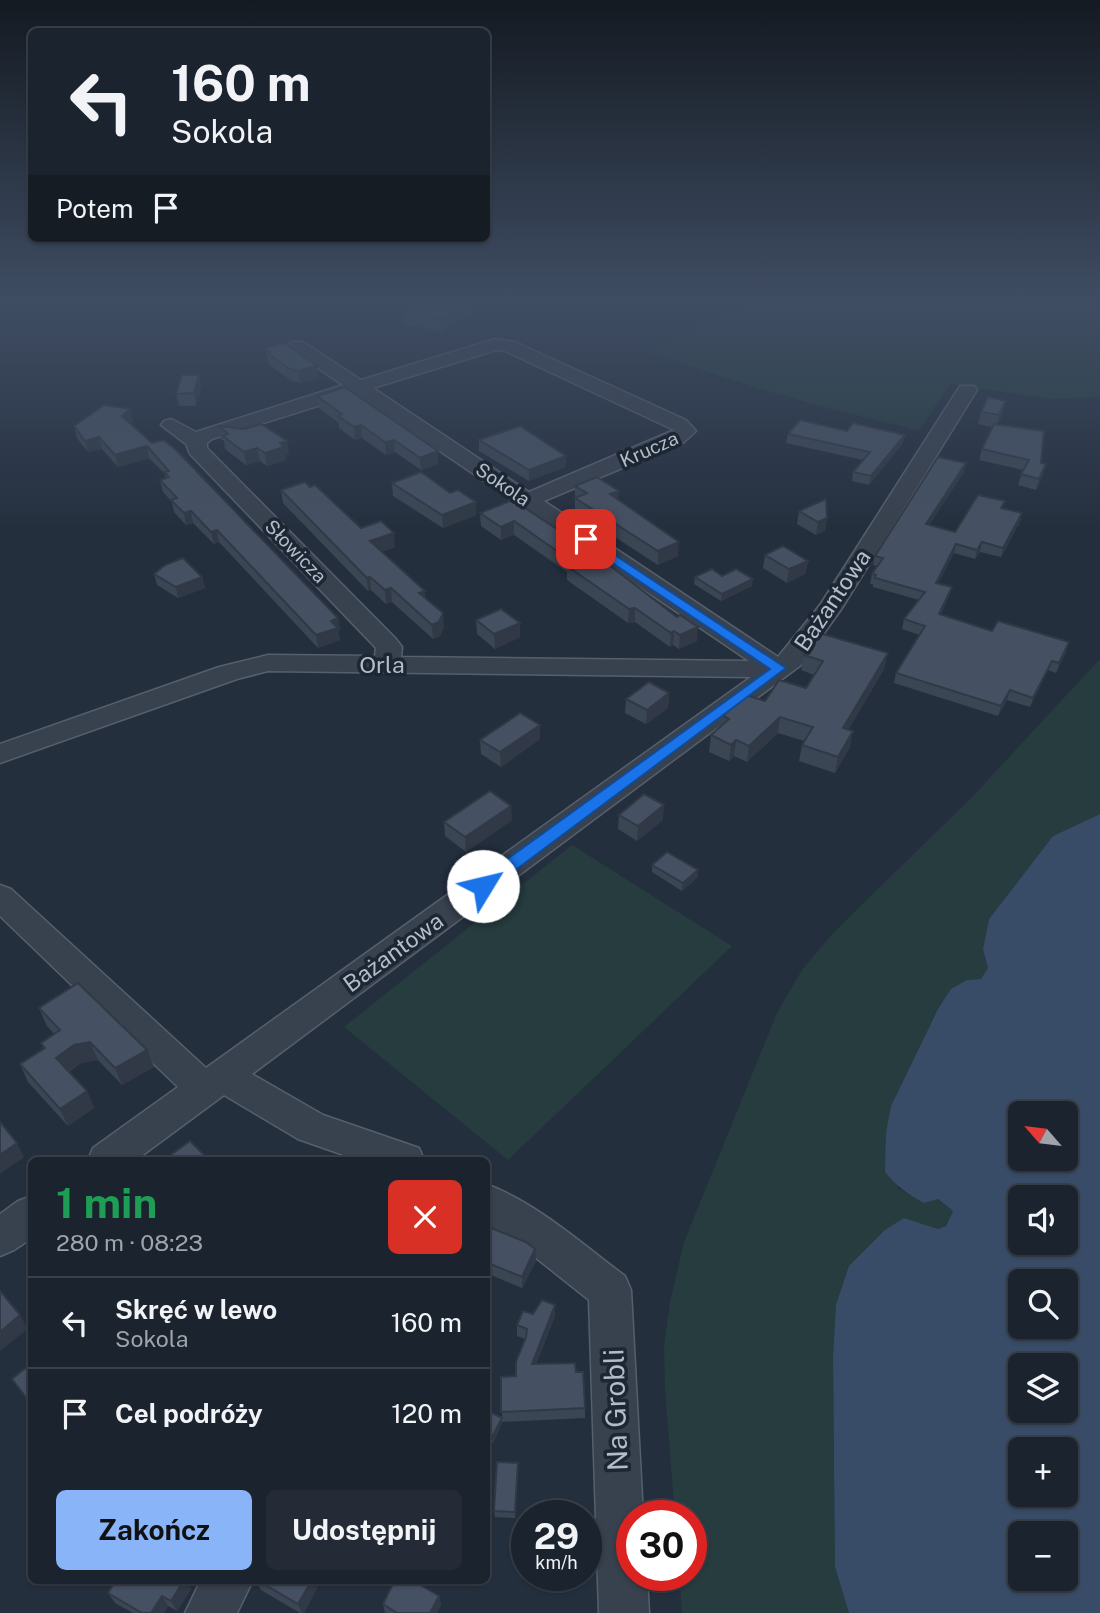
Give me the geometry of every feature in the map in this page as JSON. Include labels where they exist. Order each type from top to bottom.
[{"type":"street","name":"Sokola","points":[[348,380],[779,668]]},
{"type":"street","name":"Krucza","points":[[356,386],[371,380]]},
{"type":"street","name":"Krucza","points":[[527,500],[677,438],[686,431],[678,424],[583,380]]},
{"type":"street","points":[[196,441],[205,435],[356,386]]},
{"type":"street","name":"Bażantowa","points":[[111,1157],[794,657],[830,608],[967,390]]},
{"type":"street","name":"Słowicza","points":[[171,425],[196,441],[197,450],[386,643],[389,647],[388,664]]},
{"type":"street","name":"Orla","points":[[0,754],[228,673],[268,663],[779,668]]},
{"type":"street","points":[[0,897],[214,1083],[311,1127],[396,1157]]},
{"type":"street","name":"Na Grobli","points":[[490,1205],[535,1233],[610,1290],[624,1613]]},
{"type":"street","points":[[0,1237],[28,1217]]},
{"type":"street","points":[[210,1613],[227,1584]]},
{"type":"green space","points":[[735,380],[1100,380],[1100,397],[1052,399],[950,384],[919,430],[780,395]]},
{"type":"green space","points":[[1100,659],[1100,814],[1053,836],[989,919],[983,949],[988,968],[981,979],[967,980],[938,1009],[891,1106],[898,1188],[924,1203],[937,1199],[953,1211],[946,1226],[938,1229],[904,1218],[833,1358],[835,1567],[849,1613],[682,1613],[680,1591],[707,1591],[707,1500],[674,1500],[665,1390],[664,1346],[670,1302],[684,1242],[777,1013],[802,970],[833,933],[973,796]]},
{"type":"green space","points":[[572,845],[732,946],[508,1160],[344,1027]]},
{"type":"water","points":[[1100,814],[1100,1613],[849,1613],[835,1567],[833,1358],[836,1305],[849,1266],[885,1230],[904,1218],[938,1229],[946,1226],[953,1211],[938,1199],[924,1203],[918,1200],[898,1186],[885,1172],[886,1133],[891,1106],[938,1009],[951,989],[967,980],[981,979],[988,968],[983,949],[989,919],[1053,836]]},
{"type":"building","points":[[180,380],[198,380],[194,393],[176,394]]},
{"type":"building","points":[[345,387],[438,451],[420,458],[394,440],[385,442],[361,425],[354,427],[338,416],[342,414],[317,396]]},
{"type":"building","points":[[988,397],[1006,401],[999,415],[981,412]]},
{"type":"building","points":[[104,405],[130,409],[122,416],[152,443],[164,440],[176,450],[338,618],[331,621],[338,628],[316,635],[217,530],[211,532],[191,511],[184,513],[171,500],[177,498],[160,480],[169,477],[164,472],[169,471],[147,446],[115,455],[99,437],[85,441],[74,426]]},
{"type":"building","points":[[800,420],[847,431],[853,423],[905,435],[871,476],[853,472],[870,452],[788,434]]},
{"type":"building","points":[[261,424],[287,441],[280,443],[284,447],[265,453],[257,448],[244,452],[223,436],[228,434],[219,426],[244,429]]},
{"type":"building","points":[[994,424],[1044,431],[1041,463],[1046,464],[1039,479],[1021,474],[1029,460],[982,449]]},
{"type":"building","points":[[520,426],[566,456],[529,470],[479,440]]},
{"type":"building","points":[[938,457],[966,463],[926,524],[955,532],[978,495],[1005,501],[1001,508],[1022,513],[1003,548],[982,542],[977,550],[956,544],[936,583],[952,587],[939,614],[992,631],[998,621],[1069,642],[1059,663],[1052,661],[1033,698],[1010,690],[1001,706],[896,673],[925,626],[904,619],[925,592],[875,578],[876,575],[872,574],[883,558],[875,556]]},
{"type":"building","points":[[421,472],[450,493],[458,490],[476,502],[442,515],[392,483]]},
{"type":"building","points":[[597,477],[619,491],[610,494],[679,542],[658,551],[575,498],[587,493],[575,486]]},
{"type":"building","points":[[305,482],[310,487],[315,485],[361,528],[381,521],[394,533],[370,541],[425,591],[419,593],[443,613],[439,622],[432,625],[391,588],[385,590],[370,577],[367,578],[281,490]]},
{"type":"building","points":[[826,499],[827,518],[818,522],[799,511]]},
{"type":"building","points":[[513,500],[596,555],[677,617],[680,615],[698,627],[680,635],[674,631],[671,633],[635,608],[629,609],[567,566],[574,563],[514,521],[501,527],[480,513]]},
{"type":"building","points":[[783,546],[808,561],[789,569],[765,555]]},
{"type":"building","points":[[183,558],[202,577],[176,587],[154,574],[165,565]]},
{"type":"building","points":[[712,569],[722,576],[736,569],[753,579],[722,594],[695,577]]},
{"type":"building","points":[[501,609],[520,623],[494,634],[476,620]]},
{"type":"building","points":[[819,633],[888,653],[843,728],[853,731],[838,757],[802,745],[813,727],[780,717],[749,746],[736,740],[731,745],[711,735],[729,719],[723,716],[746,695],[765,701],[779,680],[806,688],[823,661],[804,655]]},
{"type":"building","points":[[649,682],[669,693],[647,710],[626,699]]},
{"type":"building","points":[[520,713],[540,725],[500,752],[480,740]]},
{"type":"building","points":[[490,791],[511,806],[465,837],[444,822]]},
{"type":"building","points":[[644,794],[664,805],[638,826],[619,815]]},
{"type":"building","points":[[667,852],[698,870],[683,883],[652,865]]},
{"type":"building","points":[[78,983],[147,1050],[115,1068],[90,1042],[74,1045],[56,1058],[87,1091],[60,1109],[20,1064],[45,1048],[41,1043],[60,1030],[39,1008]]},
{"type":"building","points":[[0,1122],[17,1143],[0,1155]]},
{"type":"building","points":[[190,1141],[206,1157],[168,1157]]},
{"type":"building","points":[[490,1228],[526,1242],[535,1249],[522,1277],[490,1264]]},
{"type":"building","points":[[0,1291],[20,1315],[0,1332]]},
{"type":"building","points":[[542,1300],[555,1305],[532,1364],[575,1363],[576,1372],[583,1372],[585,1408],[501,1412],[501,1377],[516,1376],[516,1362],[526,1337],[527,1329],[517,1325],[523,1311],[533,1314]]},
{"type":"building","points":[[28,1366],[28,1400],[12,1379]]},
{"type":"building","points":[[490,1412],[502,1418],[492,1437],[490,1436]]},
{"type":"building","points":[[497,1462],[518,1463],[516,1500],[511,1500],[511,1512],[494,1511]]},
{"type":"building","points":[[114,1584],[182,1584],[171,1601],[162,1596],[151,1613],[142,1613],[108,1593]]},
{"type":"building","points":[[264,1584],[310,1584],[298,1604]]},
{"type":"building","points":[[393,1584],[419,1584],[439,1596],[430,1613],[397,1613],[383,1604]]},
{"type":"route","points":[[483,886],[779,668],[586,539]]}]
